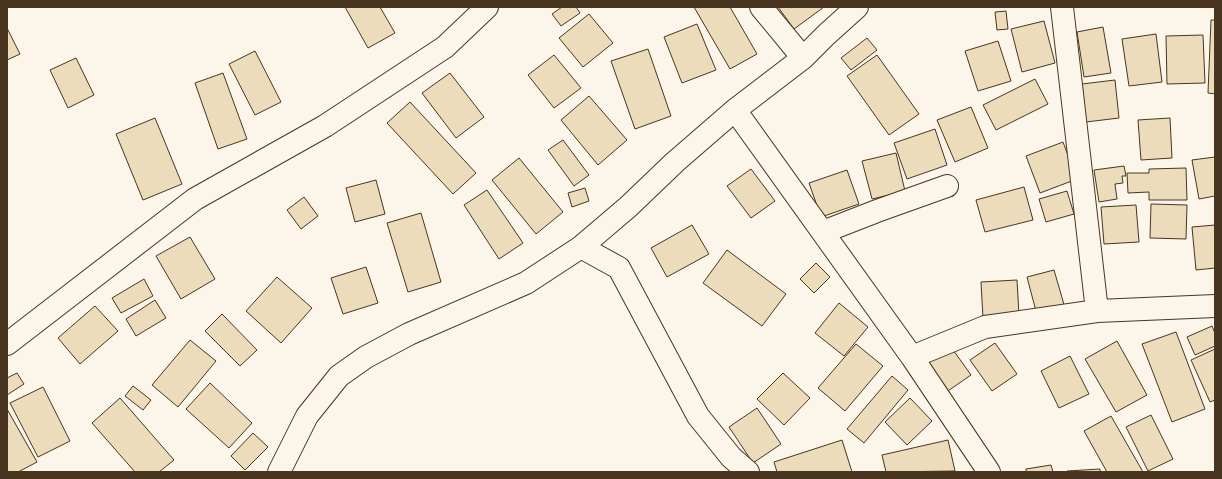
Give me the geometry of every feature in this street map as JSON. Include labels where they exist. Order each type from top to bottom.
[{"type":"street","points":[[7,344],[195,199],[325,126],[445,47],[487,7]]},
{"type":"street","points":[[761,7],[803,58]]},
{"type":"street","points":[[279,472],[307,416],[338,376],[366,357],[409,334],[526,282],[581,246],[628,207],[675,162],[735,110],[803,58],[857,7]]},
{"type":"street","points":[[1062,7],[1097,311]]},
{"type":"street","points":[[735,110],[912,357],[989,472]]},
{"type":"street","points":[[823,232],[947,186]]},
{"type":"street","points":[[581,246],[619,268],[698,416],[731,456],[748,472]]},
{"type":"street","points":[[912,357],[986,327],[1097,311],[1215,306]]},
{"type":"building","points":[[345,7],[380,7],[395,33],[368,48]]},
{"type":"building","points":[[562,7],[576,7],[580,13],[561,26],[552,14]]},
{"type":"building","points":[[694,7],[730,7],[757,54],[730,69]]},
{"type":"building","points":[[778,7],[824,7],[794,29]]},
{"type":"building","points":[[1006,11],[1008,29],[997,30],[995,12]]},
{"type":"building","points":[[589,14],[613,43],[583,67],[559,38]]},
{"type":"building","points":[[1211,20],[1215,20],[1215,94],[1208,93]]},
{"type":"building","points":[[1044,21],[1055,63],[1022,72],[1011,29]]},
{"type":"building","points":[[697,24],[716,70],[682,83],[664,37]]},
{"type":"building","points":[[1103,27],[1111,73],[1084,77],[1077,32]]},
{"type":"building","points":[[7,28],[20,54],[7,60]]},
{"type":"building","points":[[1156,34],[1162,82],[1129,86],[1122,39]]},
{"type":"building","points":[[1203,35],[1205,83],[1167,84],[1166,36]]},
{"type":"building","points":[[867,38],[877,50],[851,70],[841,58]]},
{"type":"building","points":[[998,41],[1011,81],[978,91],[965,51]]},
{"type":"building","points":[[648,49],[671,116],[635,129],[611,61]]},
{"type":"building","points":[[255,51],[281,102],[255,115],[229,64]]},
{"type":"building","points":[[554,55],[581,88],[554,108],[528,75]]},
{"type":"building","points":[[877,55],[919,114],[889,135],[847,76]]},
{"type":"building","points":[[76,58],[94,95],[68,108],[50,70]]},
{"type":"building","points":[[223,73],[247,139],[218,149],[195,83]]},
{"type":"building","points":[[450,73],[484,117],[456,138],[422,93]]},
{"type":"building","points":[[1035,79],[1048,104],[996,130],[983,105]]},
{"type":"building","points":[[1115,80],[1119,118],[1086,122],[1082,84]]},
{"type":"building","points":[[589,96],[627,140],[598,165],[561,120]]},
{"type":"building","points":[[410,102],[476,173],[453,194],[387,123]]},
{"type":"building","points":[[971,107],[988,148],[955,162],[937,120]]},
{"type":"building","points":[[155,118],[182,184],[143,200],[116,134]]},
{"type":"building","points":[[1170,118],[1172,158],[1141,160],[1138,120]]},
{"type":"building","points":[[935,129],[947,165],[907,179],[894,143]]},
{"type":"building","points":[[563,140],[589,175],[574,186],[548,150]]},
{"type":"building","points":[[1063,142],[1077,179],[1040,193],[1026,156]]},
{"type":"building","points":[[896,153],[905,191],[872,199],[862,161]]},
{"type":"building","points":[[1215,157],[1215,196],[1199,199],[1192,160]]},
{"type":"building","points":[[519,158],[563,212],[536,234],[492,180]]},
{"type":"building","points":[[1124,166],[1126,176],[1122,176],[1123,183],[1115,184],[1117,199],[1099,202],[1094,170]]},
{"type":"building","points":[[1186,168],[1187,200],[1149,200],[1149,192],[1128,193],[1127,173],[1149,173],[1149,169]]},
{"type":"building","points":[[751,169],[775,201],[751,218],[727,186]]},
{"type":"building","points":[[847,170],[859,204],[821,217],[809,183]]},
{"type":"building","points":[[376,180],[385,214],[355,222],[346,188]]},
{"type":"building","points":[[1024,187],[1033,220],[985,232],[976,200]]},
{"type":"building","points":[[585,188],[589,201],[572,207],[568,193]]},
{"type":"building","points":[[487,190],[523,243],[499,259],[464,205]]},
{"type":"building","points":[[1067,191],[1074,214],[1046,222],[1039,199]]},
{"type":"building","points":[[304,197],[318,216],[301,229],[287,210]]},
{"type":"building","points":[[1151,204],[1187,205],[1186,239],[1150,238]]},
{"type":"building","points":[[1136,205],[1139,242],[1104,244],[1101,207]]},
{"type":"building","points":[[421,213],[441,282],[408,292],[387,223]]},
{"type":"building","points":[[692,225],[709,254],[667,277],[651,248]]},
{"type":"building","points":[[1215,225],[1215,268],[1196,270],[1192,227]]},
{"type":"building","points":[[190,237],[215,279],[181,299],[156,256]]},
{"type":"building","points":[[727,250],[786,294],[762,326],[703,283]]},
{"type":"building","points":[[816,263],[830,277],[814,293],[800,279]]},
{"type":"building","points":[[366,267],[378,303],[343,314],[331,278]]},
{"type":"building","points":[[1054,270],[1065,308],[1037,315],[1027,277]]},
{"type":"building","points":[[277,277],[312,308],[281,343],[246,311]]},
{"type":"building","points":[[144,279],[153,296],[121,313],[112,298]]},
{"type":"building","points":[[1017,280],[1019,315],[983,318],[981,282]]},
{"type":"building","points":[[155,300],[166,318],[136,336],[126,319]]},
{"type":"building","points":[[839,303],[868,327],[844,356],[815,333]]},
{"type":"building","points":[[95,306],[118,331],[80,364],[58,338]]},
{"type":"building","points":[[222,314],[257,350],[240,366],[205,331]]},
{"type":"building","points":[[1212,326],[1215,333],[1215,346],[1195,355],[1187,337]]},
{"type":"building","points":[[1176,332],[1205,409],[1172,422],[1142,344]]},
{"type":"building","points":[[190,340],[216,361],[178,407],[152,385]]},
{"type":"building","points":[[1117,341],[1147,395],[1116,412],[1085,359]]},
{"type":"building","points":[[995,343],[1017,374],[992,391],[970,360]]},
{"type":"building","points":[[856,344],[883,366],[845,411],[818,388]]},
{"type":"building","points":[[951,347],[971,375],[945,393],[925,365]]},
{"type":"building","points":[[1215,349],[1215,400],[1210,402],[1191,360]]},
{"type":"building","points":[[1070,356],[1089,394],[1059,408],[1041,371]]},
{"type":"building","points":[[17,373],[24,384],[7,395],[7,378]]},
{"type":"building","points":[[783,373],[810,398],[784,425],[757,399]]},
{"type":"building","points":[[892,376],[908,390],[864,443],[847,429]]},
{"type":"building","points":[[210,383],[252,423],[229,448],[186,409]]},
{"type":"building","points":[[133,386],[151,400],[143,410],[125,396]]},
{"type":"building","points":[[43,387],[70,441],[38,457],[10,403]]},
{"type":"building","points":[[120,398],[174,460],[159,472],[135,472],[92,423]]},
{"type":"building","points":[[910,398],[932,421],[907,445],[885,422]]},
{"type":"building","points":[[757,408],[781,444],[753,463],[729,427]]},
{"type":"building","points":[[7,409],[37,462],[18,472],[7,472]]},
{"type":"building","points":[[1151,415],[1173,459],[1148,471],[1126,427]]},
{"type":"building","points":[[1111,416],[1143,472],[1107,472],[1084,431]]},
{"type":"building","points":[[253,433],[268,447],[245,470],[231,456]]},
{"type":"building","points":[[842,440],[852,472],[777,472],[774,462]]},
{"type":"building","points":[[948,440],[955,471],[886,472],[882,455]]},
{"type":"building","points":[[1051,465],[1053,472],[1026,472],[1026,469]]},
{"type":"building","points":[[1100,469],[1100,472],[1067,472],[1067,471]]}]
